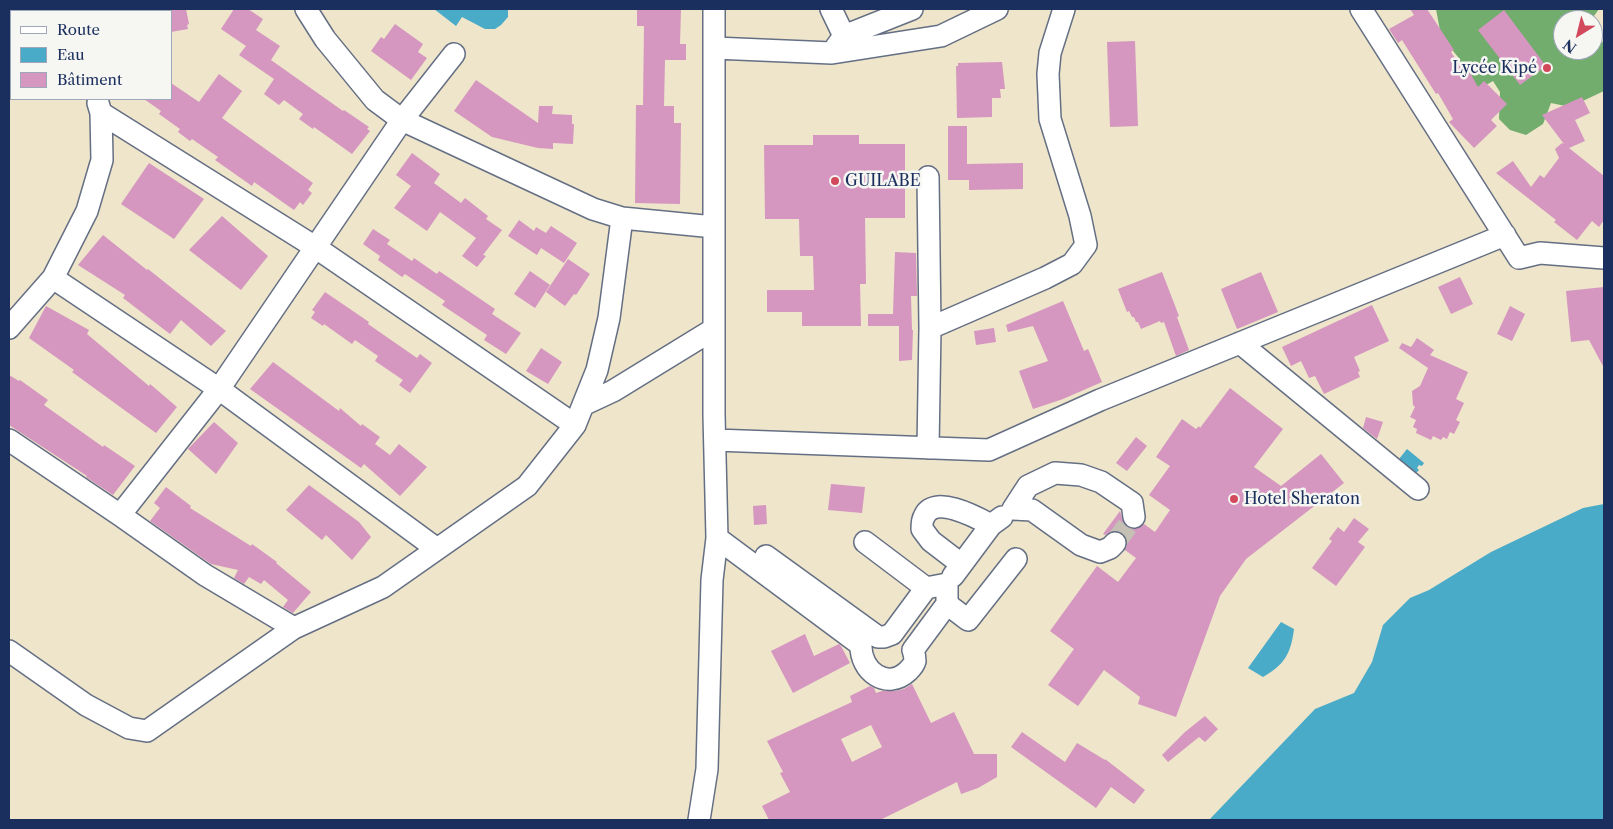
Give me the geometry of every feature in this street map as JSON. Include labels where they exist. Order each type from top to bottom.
[{"type":"street","points":[[306,9],[325,39],[375,100],[402,120],[593,209],[622,218],[714,227]]},
{"type":"street","points":[[698,820],[707,769],[712,580],[717,529],[714,440],[714,9]]},
{"type":"street","points":[[831,9],[844,36]]},
{"type":"street","points":[[832,53],[844,36],[912,9]]},
{"type":"street","points":[[714,48],[832,53],[940,36],[997,9]]},
{"type":"street","points":[[930,328],[1045,278],[1072,264],[1086,245],[1080,216],[1050,119],[1048,74],[1050,53],[1064,9]]},
{"type":"street","points":[[1361,9],[1519,258],[1540,254],[1604,258]]},
{"type":"street","points":[[120,515],[219,389],[402,120],[454,54]]},
{"type":"street","points":[[99,106],[315,247],[575,425]]},
{"type":"street","points":[[9,328],[52,278],[87,211],[102,160],[99,106]]},
{"type":"street","points":[[928,177],[930,328],[928,448]]},
{"type":"street","points":[[9,651],[86,705],[129,728],[147,731],[294,628],[383,586],[527,486],[575,425],[597,370],[609,318],[622,218]]},
{"type":"street","points":[[714,440],[989,450],[1100,400],[1505,235]]},
{"type":"street","points":[[52,278],[219,389],[437,549]]},
{"type":"street","points":[[583,405],[613,390],[714,329]]},
{"type":"street","points":[[1240,343],[1418,489]]},
{"type":"street","points":[[9,440],[205,575],[294,628]]},
{"type":"street","points":[[717,529],[878,636],[888,636],[940,592],[992,525],[1014,508],[1028,486],[1055,473],[1081,474],[1101,482],[1132,503],[1134,517]]},
{"type":"street","points":[[962,564],[931,541],[922,529],[924,516],[930,509],[941,507],[961,510],[992,525]]},
{"type":"street","points":[[1014,508],[1032,510],[1080,545],[1100,552],[1110,548],[1115,543]]},
{"type":"street","points":[[717,529],[861,645],[860,652],[866,667],[871,672],[885,678],[900,676],[915,661],[913,650],[940,592]]},
{"type":"street","points":[[865,542],[940,592],[968,620],[1016,559]]},
{"type":"green space","name":"Lycée Kipé","points":[[1436,9],[1599,9],[1553,10],[1553,60],[1603,60],[1604,41],[1604,91],[1570,107],[1551,103],[1543,124],[1526,135],[1510,130],[1499,119],[1500,92],[1493,81],[1479,89],[1467,79],[1458,57],[1441,36]]},
{"type":"water","points":[[434,9],[508,9],[508,17],[495,29],[485,29],[462,17],[456,26]]},
{"type":"water","points":[[1407,449],[1424,463],[1422,466],[1419,465],[1417,468],[1419,470],[1416,473],[1399,459]]},
{"type":"water","points":[[1604,504],[1604,820],[1209,820],[1315,709],[1354,693],[1372,662],[1383,625],[1410,598],[1429,590],[1491,552],[1583,508]]},
{"type":"water","points":[[1281,622],[1294,629],[1291,645],[1281,663],[1263,677],[1248,668]]},
{"type":"building","points":[[186,9],[188,29],[172,32],[171,10]]},
{"type":"building","points":[[234,9],[248,9],[263,19],[256,30],[280,46],[271,60],[369,127],[367,129],[370,131],[352,154],[314,127],[313,129],[299,119],[303,114],[284,100],[279,105],[264,94],[274,79],[239,55],[246,46],[221,29]]},
{"type":"building","points":[[637,9],[681,9],[680,44],[686,44],[686,60],[665,60],[664,106],[674,106],[674,123],[681,123],[680,204],[635,203],[636,105],[643,105],[644,26],[637,26]]},
{"type":"building","points":[[1410,9],[1427,9],[1454,50],[1451,52],[1465,73],[1469,71],[1478,87],[1484,81],[1507,104],[1491,120],[1497,126],[1474,148],[1449,122],[1453,119],[1438,93],[1436,94],[1402,40],[1398,43],[1389,29],[1414,15]]},
{"type":"building","points":[[1504,10],[1546,66],[1520,85],[1478,30]]},
{"type":"building","points":[[395,24],[423,44],[418,52],[427,58],[411,80],[371,51],[381,37],[384,39]]},
{"type":"building","points":[[1135,41],[1138,126],[1110,127],[1107,42]]},
{"type":"building","points":[[1002,62],[1005,89],[1000,89],[1001,98],[992,98],[992,117],[957,118],[956,66],[958,66],[958,63]]},
{"type":"building","points":[[219,74],[242,91],[222,118],[313,183],[308,190],[312,193],[303,205],[300,202],[294,210],[254,182],[252,186],[215,160],[218,157],[178,132],[180,129],[159,114],[161,111],[145,100],[172,100],[172,84],[199,102]]},
{"type":"building","points":[[476,80],[538,123],[539,106],[553,106],[552,114],[572,115],[572,124],[574,124],[573,144],[553,143],[553,149],[538,148],[492,137],[454,111]]},
{"type":"building","points":[[1582,97],[1590,113],[1575,120],[1585,141],[1569,148],[1604,176],[1604,220],[1599,227],[1592,221],[1577,240],[1554,222],[1556,220],[1496,173],[1513,161],[1531,187],[1540,175],[1544,178],[1559,158],[1555,149],[1562,143],[1564,144],[1542,115]]},
{"type":"building","points":[[948,126],[967,126],[967,164],[1023,163],[1023,189],[969,190],[969,180],[948,180]]},
{"type":"building","name":"GUILABE","points":[[813,135],[859,135],[859,144],[905,144],[905,218],[865,218],[866,284],[860,284],[861,326],[802,326],[802,312],[767,312],[767,290],[814,290],[813,256],[800,256],[799,219],[765,219],[764,145],[813,145]]},
{"type":"building","points":[[412,153],[440,174],[434,183],[461,203],[465,198],[488,216],[486,219],[502,230],[483,255],[486,256],[477,267],[462,256],[476,238],[440,212],[427,231],[394,208],[411,186],[396,175]]},
{"type":"building","points":[[149,163],[204,199],[174,239],[121,204]]},
{"type":"building","points":[[222,216],[268,256],[241,290],[189,250]]},
{"type":"building","points":[[519,220],[534,231],[536,227],[546,233],[551,226],[577,243],[564,263],[541,248],[537,255],[508,236]]},
{"type":"building","points":[[373,229],[390,240],[387,244],[412,261],[414,258],[437,274],[439,271],[495,309],[492,314],[521,333],[506,354],[484,340],[487,335],[442,305],[445,301],[405,274],[402,277],[378,260],[380,256],[363,244]]},
{"type":"building","points":[[103,235],[226,331],[211,346],[181,320],[170,334],[123,298],[125,295],[78,265]]},
{"type":"building","points":[[895,252],[916,253],[917,296],[911,296],[912,360],[899,361],[899,326],[868,326],[868,314],[893,314]]},
{"type":"building","points":[[568,259],[590,274],[576,295],[574,294],[565,306],[546,292]]},
{"type":"building","points":[[530,271],[550,285],[535,308],[514,294]]},
{"type":"building","points":[[1162,272],[1179,316],[1177,317],[1189,350],[1176,356],[1164,322],[1161,323],[1160,321],[1141,329],[1134,317],[1132,317],[1129,311],[1127,312],[1118,289]]},
{"type":"building","points":[[1261,272],[1278,312],[1237,329],[1221,289]]},
{"type":"building","points":[[1460,277],[1473,304],[1451,314],[1438,287]]},
{"type":"building","points":[[1604,287],[1604,368],[1589,340],[1571,342],[1566,291]]},
{"type":"building","points":[[325,292],[417,358],[420,354],[432,363],[410,393],[399,385],[403,380],[375,361],[378,356],[355,340],[352,344],[324,324],[323,326],[311,318],[315,312],[312,310]]},
{"type":"building","points":[[1063,301],[1084,351],[1088,349],[1102,382],[1063,399],[1033,409],[1019,371],[1048,361],[1033,326],[1008,332],[1006,325]]},
{"type":"building","points":[[1372,305],[1389,341],[1354,357],[1360,371],[1358,372],[1360,377],[1324,394],[1315,376],[1309,378],[1301,361],[1291,366],[1282,347]]},
{"type":"building","points":[[46,306],[89,330],[87,334],[177,407],[156,433],[29,338]]},
{"type":"building","points":[[1510,306],[1525,314],[1512,341],[1497,334]]},
{"type":"building","points":[[994,328],[996,342],[976,345],[974,331]]},
{"type":"building","points":[[1417,338],[1434,350],[1430,355],[1468,372],[1456,399],[1464,403],[1456,420],[1460,422],[1454,434],[1450,432],[1447,439],[1443,437],[1441,440],[1433,436],[1431,440],[1416,433],[1417,429],[1413,427],[1416,420],[1410,417],[1415,407],[1413,405],[1412,391],[1420,386],[1428,368],[1399,348],[1402,343],[1411,347]]},
{"type":"building","points":[[541,348],[562,362],[548,384],[526,371]]},
{"type":"building","points":[[273,362],[339,411],[340,408],[361,426],[362,424],[380,437],[375,444],[390,455],[399,444],[427,467],[400,496],[364,464],[361,468],[250,389]]},
{"type":"building","points":[[9,375],[20,380],[48,400],[44,405],[103,447],[104,445],[135,466],[113,495],[9,425]]},
{"type":"building","points":[[1230,388],[1283,429],[1254,467],[1281,486],[1321,454],[1344,483],[1246,559],[1220,596],[1176,717],[1138,704],[1140,697],[1104,670],[1078,706],[1048,685],[1074,649],[1050,631],[1097,566],[1118,582],[1136,558],[1125,550],[1127,540],[1119,531],[1103,534],[1120,511],[1124,524],[1129,528],[1136,529],[1144,524],[1155,532],[1170,510],[1149,495],[1170,466],[1156,457],[1182,419],[1196,429],[1199,426],[1200,428]]},
{"type":"building","points":[[1366,417],[1383,422],[1377,439],[1363,428]]},
{"type":"building","points":[[214,422],[238,443],[216,474],[188,449]]},
{"type":"building","points":[[1136,437],[1147,446],[1127,471],[1116,463]]},
{"type":"building","points":[[831,484],[865,487],[862,513],[828,510]]},
{"type":"building","points":[[309,485],[359,522],[371,537],[352,560],[326,535],[322,540],[286,510]]},
{"type":"building","points":[[166,487],[191,506],[190,508],[251,546],[252,544],[277,562],[311,592],[293,613],[283,607],[288,600],[264,580],[261,584],[249,577],[244,584],[234,578],[238,570],[211,564],[150,521],[160,508],[154,503]]},
{"type":"building","points":[[766,505],[767,524],[754,525],[753,506]]},
{"type":"building","points":[[1354,518],[1369,529],[1358,542],[1365,547],[1336,586],[1312,568],[1332,541],[1329,539],[1338,527],[1344,532]]},
{"type":"building","points":[[805,634],[814,656],[839,644],[850,663],[793,693],[771,651]]},
{"type":"building","points":[[912,684],[931,723],[954,712],[974,754],[997,754],[997,777],[978,788],[961,794],[957,782],[880,820],[769,820],[762,806],[790,792],[780,773],[783,772],[767,741],[852,702],[850,696],[870,686],[874,688],[876,693],[904,689]],"holes":[[[871,725],[882,747],[852,762],[841,739]]]},
{"type":"building","points":[[1205,716],[1218,729],[1205,742],[1199,737],[1168,762],[1162,755],[1185,732]]},
{"type":"building","points":[[1022,732],[1065,762],[1077,743],[1105,759],[1145,790],[1134,804],[1111,787],[1096,808],[1011,747]]},
{"type":"tunnel","points":[[1115,543],[1134,517]]},
{"type":"place","name":"Lycée Kipé","points":[[1547,68]]},
{"type":"place","name":"GUILABE","points":[[835,181]]},
{"type":"place","name":"Hotel Sheraton","points":[[1234,499]]}]
